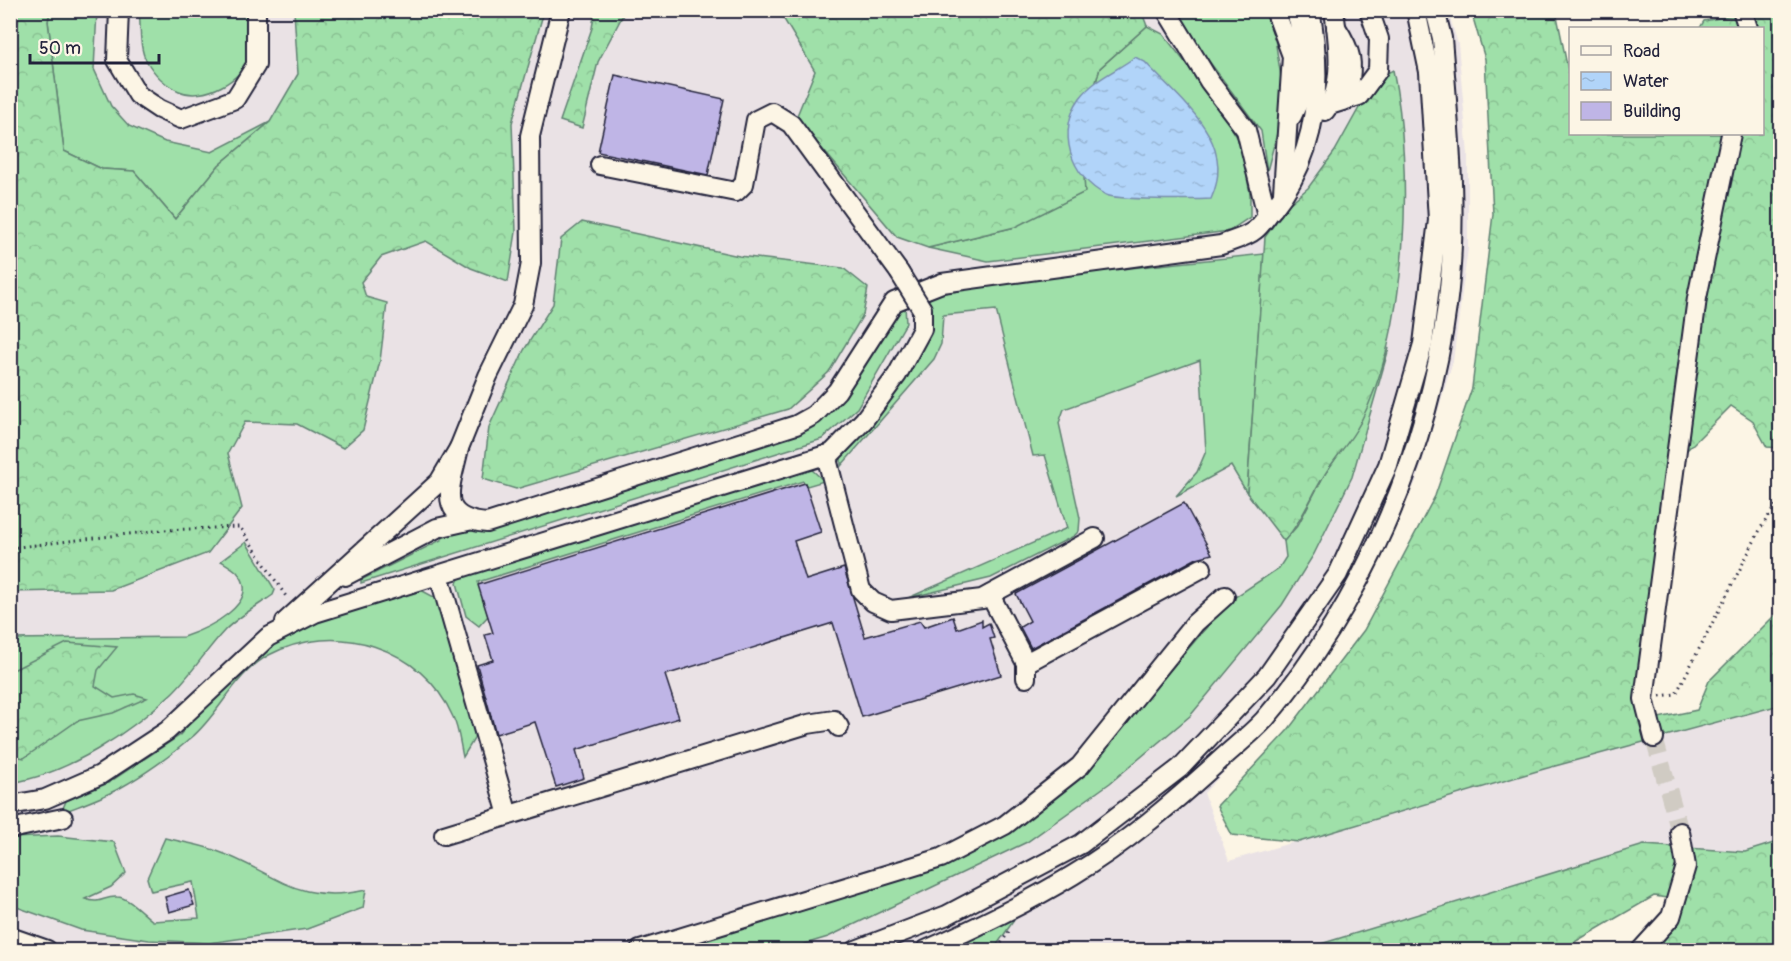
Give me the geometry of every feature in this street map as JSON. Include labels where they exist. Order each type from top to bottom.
[{"type":"street","points":[[119,10],[117,60],[138,95],[159,109],[180,118],[235,99],[256,65],[256,10]]},
{"type":"street","points":[[10,805],[45,799],[110,769],[167,731],[439,482],[459,448],[488,376],[523,305],[531,263],[530,136],[561,10]]},
{"type":"street","points":[[1166,10],[1209,81],[1246,130],[1267,216]]},
{"type":"street","points":[[1275,10],[1292,56],[1283,197]]},
{"type":"street","points":[[1289,122],[1305,88],[1299,22],[1295,10]]},
{"type":"street","points":[[322,588],[437,528],[468,521],[487,523],[796,425],[814,415],[837,391],[894,302],[942,283],[1221,245],[1255,231],[1283,197],[1300,168],[1313,127],[1317,90],[1310,10]]},
{"type":"street","points":[[1330,105],[1359,96],[1378,70],[1379,39],[1369,10]]},
{"type":"street","points":[[856,951],[947,915],[1081,844],[1180,768],[1267,676],[1338,574],[1388,465],[1423,344],[1438,220],[1429,72],[1416,10]]},
{"type":"street","points":[[926,951],[1074,874],[1136,831],[1196,783],[1263,721],[1326,639],[1374,552],[1401,483],[1430,396],[1447,307],[1454,215],[1442,38],[1435,10]]},
{"type":"street","points":[[1742,10],[1748,27]]},
{"type":"street","points":[[1313,127],[1330,105],[1337,79],[1335,17]]},
{"type":"street","points":[[268,637],[315,614],[832,453],[864,420],[897,375],[922,329],[922,309],[899,272],[791,124],[772,112],[756,120],[744,184],[736,192],[600,165]]},
{"type":"street","points":[[1654,738],[1644,699],[1697,298],[1731,135]]},
{"type":"street","points":[[459,448],[449,498],[455,514],[468,521]]},
{"type":"street","points":[[826,455],[861,590],[873,602],[891,610],[918,609],[982,599],[1095,538]]},
{"type":"street","points":[[990,595],[1026,671],[1202,568]]},
{"type":"street","points":[[440,574],[508,815]]},
{"type":"street","points":[[640,951],[941,858],[1005,825],[1080,766],[1195,623],[1226,596]]},
{"type":"street","points":[[444,835],[808,724],[834,720],[839,727]]},
{"type":"street","points":[[10,829],[63,818]]},
{"type":"street","points":[[1641,951],[1671,917],[1686,866],[1680,832]]},
{"type":"street","points":[[10,937],[47,950]]},
{"type":"path","points":[[1644,699],[1676,693],[1762,526],[1780,499]]},
{"type":"path","points":[[10,548],[162,530],[240,527],[296,612]]},
{"type":"shaded area","points":[[10,11],[1448,11],[1458,44],[1468,155],[1468,248],[1453,361],[1417,479],[1375,569],[1301,691],[1204,793],[1229,861],[1544,769],[1780,705],[1780,841],[1745,852],[1644,845],[1301,950],[11,950]]},
{"type":"green space","points":[[197,10],[249,13],[251,50],[240,73],[231,80],[210,91],[189,94],[174,89],[165,82],[146,60],[141,43],[139,11]]},
{"type":"green space","points":[[1141,10],[1147,26],[1100,68],[1081,133],[1085,192],[1015,227],[928,248],[897,237],[796,118],[815,71],[779,11]]},
{"type":"green space","points":[[10,11],[50,11],[48,21],[64,151],[102,169],[134,171],[175,219],[219,165],[270,122],[298,74],[294,11],[544,11],[512,123],[516,232],[508,282],[471,268],[426,241],[381,257],[361,282],[366,297],[387,303],[380,361],[363,430],[343,448],[297,424],[245,422],[228,453],[242,508],[208,553],[111,590],[11,592]]},
{"type":"green space","points":[[50,11],[97,11],[94,69],[111,106],[129,126],[165,142],[212,152],[270,122],[219,165],[175,219],[134,171],[102,169],[64,151],[48,21]]},
{"type":"green space","points":[[595,11],[625,11],[598,62],[582,128],[560,121],[592,28]]},
{"type":"green space","points":[[1178,11],[1265,11],[1275,39],[1285,103],[1267,171],[1261,131],[1191,37]]},
{"type":"green space","points":[[1471,11],[1556,11],[1569,75],[1569,135],[1764,135],[1764,27],[1701,27],[1704,21],[1738,14],[1739,11],[1780,11],[1780,448],[1767,447],[1752,420],[1731,406],[1684,453],[1637,692],[1654,719],[1697,710],[1709,681],[1780,610],[1780,705],[1544,769],[1299,842],[1232,835],[1217,806],[1288,730],[1364,630],[1435,496],[1472,388],[1493,214],[1485,59]]},
{"type":"green space","points":[[1147,26],[1163,34],[1217,103],[1241,144],[1250,194],[1250,217],[1229,231],[988,261],[928,248],[1015,227],[1081,133],[1100,68]]},
{"type":"green space","points":[[1393,70],[1400,110],[1404,202],[1397,297],[1388,343],[1376,385],[1360,423],[1326,472],[1300,519],[1284,541],[1247,493],[1265,237],[1289,204],[1308,188],[1335,151],[1375,79]]},
{"type":"green space","points":[[582,222],[739,256],[843,268],[868,288],[863,315],[829,372],[788,409],[516,489],[483,479],[489,427],[524,350],[553,304],[561,239]]},
{"type":"green space","points":[[1264,254],[1247,493],[1231,466],[1176,496],[1197,472],[1206,451],[1200,360],[1064,409],[1059,423],[1080,518],[1079,531],[1074,536],[991,578],[908,598],[1067,528],[1045,455],[1033,456],[996,310],[943,315],[941,344],[934,359],[841,466],[841,451],[922,347],[925,299],[949,287]]},
{"type":"green space","points":[[905,306],[906,323],[857,408],[822,439],[361,583],[361,580],[441,540],[452,528],[482,529],[801,430],[894,313]]},
{"type":"green space","points":[[1389,348],[1352,477],[1314,554],[1282,605],[1190,716],[1110,783],[1027,842],[828,937],[785,950],[659,950],[940,865],[1085,770],[1229,601],[1279,568],[1286,557],[1284,541],[1298,525],[1323,477],[1360,423]]},
{"type":"green space","points":[[810,468],[824,481],[807,486],[803,481],[478,582],[488,616],[479,626],[466,616],[457,583],[462,573]]},
{"type":"green space","points":[[246,542],[275,590],[273,595],[230,625],[172,693],[137,723],[77,761],[33,778],[11,783],[11,639],[183,637],[217,622],[238,604],[243,594],[244,583],[237,572],[221,561]]},
{"type":"green space","points":[[417,588],[436,598],[444,610],[477,714],[474,739],[463,757],[453,717],[439,693],[420,672],[399,657],[374,646],[348,641],[321,640],[295,645],[269,655],[246,673],[201,728],[175,751],[120,788],[61,813],[66,801],[108,783],[179,736],[228,679],[264,648],[317,618]]},
{"type":"green space","points":[[67,643],[117,647],[98,670],[95,686],[114,698],[134,694],[147,698],[113,713],[77,721],[24,758],[11,755],[11,671]]},
{"type":"green space","points":[[58,836],[114,842],[126,873],[111,887],[85,899],[99,901],[113,897],[122,898],[153,921],[199,918],[193,882],[151,891],[147,878],[165,838],[214,850],[302,890],[341,894],[366,890],[363,908],[307,929],[209,943],[149,940],[81,930],[11,905],[11,838]]},
{"type":"green space","points":[[1780,841],[1780,950],[1658,950],[1686,901],[1654,896],[1561,950],[1301,950],[1644,845],[1745,852]]},
{"type":"green space","points":[[1021,910],[994,949],[942,950]]},
{"type":"water","points":[[1135,57],[1145,62],[1202,123],[1217,159],[1217,178],[1211,199],[1113,197],[1094,187],[1083,177],[1076,165],[1070,152],[1068,138],[1073,111],[1080,98],[1092,86]]},
{"type":"building","points":[[615,75],[724,99],[708,175],[598,152]]},
{"type":"building","points":[[805,483],[821,532],[794,541],[806,580],[844,568],[865,637],[920,621],[924,627],[953,617],[957,629],[982,620],[982,627],[989,623],[994,638],[990,639],[1001,675],[862,717],[833,623],[665,675],[679,718],[576,750],[584,778],[556,787],[535,722],[496,734],[477,665],[493,660],[485,635],[493,633],[478,585]]},
{"type":"building","points":[[1184,503],[1212,554],[1197,558],[1031,648],[1020,627],[1030,621],[1016,594]]},
{"type":"building","points":[[189,890],[194,905],[169,912],[165,897]]},
{"type":"tunnel","points":[[1654,738],[1680,832]]}]
